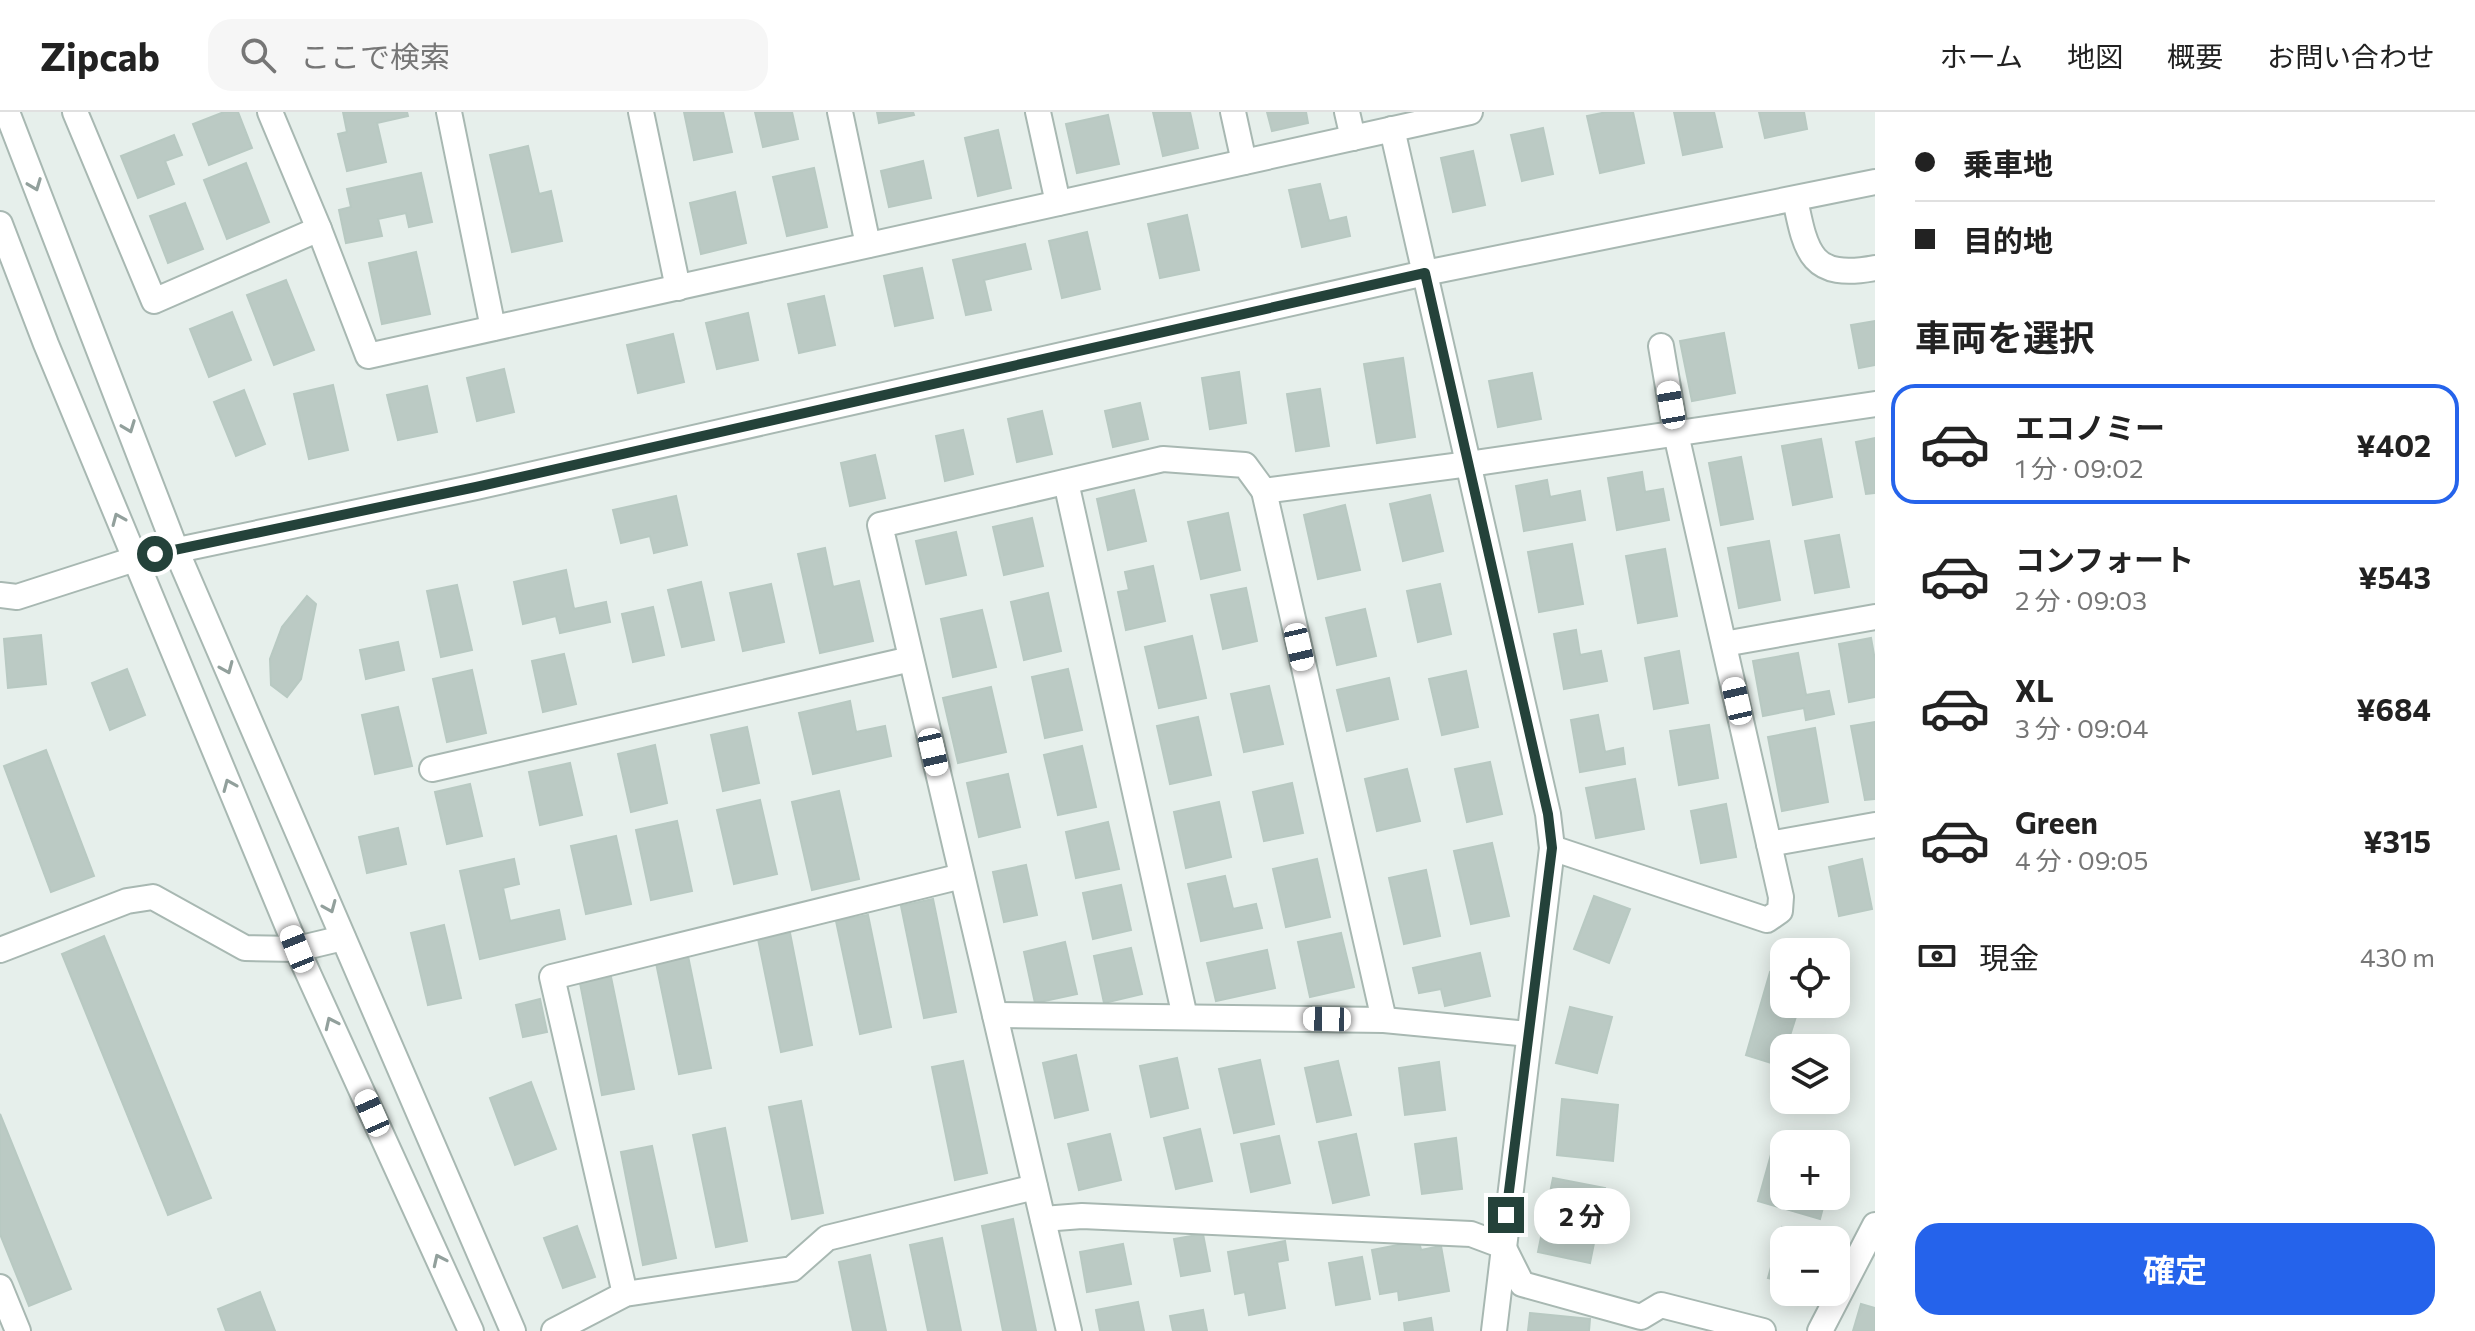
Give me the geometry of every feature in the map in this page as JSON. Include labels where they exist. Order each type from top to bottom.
[{"type":"street","points":[[7,112],[176,550],[513,1331]]},
{"type":"street","points":[[75,112],[154,301],[319,229]]},
{"type":"street","points":[[270,112],[368,356],[1470,112]]},
{"type":"street","points":[[449,112],[493,328]]},
{"type":"street","points":[[641,112],[678,288]]},
{"type":"street","points":[[840,112],[868,245]]},
{"type":"street","points":[[1038,112],[1058,203]]},
{"type":"street","points":[[1233,112],[1244,162]]},
{"type":"street","points":[[1347,112],[1353,138]]},
{"type":"street","points":[[1392,129],[1548,814],[1552,848],[1494,1331]]},
{"type":"street","points":[[0,595],[17,597],[135,559],[476,487],[1425,273],[1875,182]]},
{"type":"street","points":[[1795,199],[1803,239],[1811,257],[1835,271],[1875,268]]},
{"type":"street","points":[[0,224],[46,344],[297,949],[471,1331]]},
{"type":"street","points":[[1552,848],[1767,920],[1780,911],[1781,897],[1676,434],[1661,346]]},
{"type":"street","points":[[1264,491],[1875,404]]},
{"type":"street","points":[[1069,1331],[880,525],[1163,459],[1245,465],[1264,491],[1384,1020]]},
{"type":"street","points":[[1066,482],[1185,1017]]},
{"type":"street","points":[[1724,644],[1875,617]]},
{"type":"street","points":[[432,769],[911,659]]},
{"type":"street","points":[[1769,844],[1875,825]]},
{"type":"street","points":[[625,1294],[552,977],[962,876]]},
{"type":"street","points":[[0,950],[127,901],[153,897],[245,948],[297,949],[343,938]]},
{"type":"street","points":[[995,1015],[1384,1020],[1529,1034]]},
{"type":"street","points":[[554,1331],[625,1294],[792,1269],[827,1238],[1035,1187]]},
{"type":"street","points":[[1043,1219],[1082,1216],[1471,1234],[1503,1246],[1522,1284],[1641,1317],[1661,1305],[1763,1331]]},
{"type":"street","points":[[1820,1331],[1875,1225]]},
{"type":"street","points":[[0,1287],[18,1331]]},
{"type":"building","points":[[224,112],[238,112],[252,148],[209,165],[193,124]]},
{"type":"building","points":[[343,112],[407,112],[408,116],[377,123],[386,162],[347,171],[338,134],[347,132]]},
{"type":"building","points":[[684,112],[723,112],[732,152],[694,160]]},
{"type":"building","points":[[755,112],[792,112],[798,139],[763,147]]},
{"type":"building","points":[[877,112],[913,112],[914,115],[879,123]]},
{"type":"building","points":[[1153,112],[1190,112],[1198,148],[1163,156]]},
{"type":"building","points":[[1267,112],[1306,112],[1308,123],[1272,131]]},
{"type":"building","points":[[1633,112],[1644,163],[1600,173],[1587,116]]},
{"type":"building","points":[[1674,112],[1714,112],[1722,147],[1683,155]]},
{"type":"building","points":[[1759,112],[1804,112],[1807,129],[1765,138]]},
{"type":"building","points":[[1108,115],[1119,164],[1077,173],[1066,124]]},
{"type":"building","points":[[1543,128],[1553,174],[1522,181],[1511,135]]},
{"type":"building","points":[[998,130],[1011,188],[978,196],[965,138]]},
{"type":"building","points":[[174,135],[182,155],[165,161],[174,184],[138,198],[121,156]]},
{"type":"building","points":[[528,146],[539,194],[551,191],[562,241],[512,252],[490,155]]},
{"type":"building","points":[[1473,151],[1485,205],[1453,212],[1441,158]]},
{"type":"building","points":[[923,161],[931,198],[889,207],[881,171]]},
{"type":"building","points":[[246,163],[269,222],[227,239],[204,180]]},
{"type":"building","points":[[814,168],[827,227],[787,236],[773,177]]},
{"type":"building","points":[[421,173],[432,222],[409,227],[406,213],[378,219],[382,236],[346,243],[339,210],[351,207],[347,189]]},
{"type":"building","points":[[1320,184],[1329,221],[1346,217],[1350,236],[1302,247],[1289,190]]},
{"type":"building","points":[[735,192],[746,243],[701,254],[690,203]]},
{"type":"building","points":[[185,203],[203,249],[168,263],[150,216]]},
{"type":"building","points":[[1187,215],[1199,270],[1160,278],[1148,224]]},
{"type":"building","points":[[1087,232],[1100,289],[1062,298],[1049,241]]},
{"type":"building","points":[[1025,244],[1031,269],[984,280],[991,310],[966,315],[953,260]]},
{"type":"building","points":[[416,252],[430,314],[382,324],[369,263]]},
{"type":"building","points":[[922,268],[933,318],[895,326],[884,276]]},
{"type":"building","points":[[286,280],[314,350],[274,365],[247,295]]},
{"type":"building","points":[[824,296],[835,345],[799,353],[788,304]]},
{"type":"building","points":[[232,312],[251,360],[209,377],[190,329]]},
{"type":"building","points":[[748,313],[758,360],[717,369],[706,323]]},
{"type":"building","points":[[1875,321],[1875,365],[1859,368],[1851,325]]},
{"type":"building","points":[[1724,333],[1735,393],[1692,401],[1680,341]]},
{"type":"building","points":[[673,334],[684,382],[638,393],[627,345]]},
{"type":"building","points":[[1403,358],[1415,437],[1377,443],[1364,364]]},
{"type":"building","points":[[504,369],[514,412],[477,421],[467,378]]},
{"type":"building","points":[[1239,372],[1246,423],[1210,429],[1202,378]]},
{"type":"building","points":[[1532,373],[1541,419],[1498,427],[1489,381]]},
{"type":"building","points":[[333,385],[348,450],[309,459],[294,394]]},
{"type":"building","points":[[427,386],[437,432],[398,440],[387,395]]},
{"type":"building","points":[[1320,389],[1329,446],[1296,451],[1287,394]]},
{"type":"building","points":[[244,390],[265,444],[236,456],[214,402]]},
{"type":"building","points":[[1140,403],[1148,439],[1113,447],[1105,411]]},
{"type":"building","points":[[1042,411],[1052,454],[1017,462],[1008,419]]},
{"type":"building","points":[[963,430],[973,474],[945,481],[936,436]]},
{"type":"building","points":[[1875,438],[1875,493],[1866,494],[1856,442]]},
{"type":"building","points":[[1821,439],[1832,497],[1793,505],[1782,446]]},
{"type":"building","points":[[875,455],[885,498],[850,506],[841,463]]},
{"type":"building","points":[[1741,457],[1753,519],[1721,525],[1709,463]]},
{"type":"building","points":[[1642,472],[1645,492],[1663,489],[1669,520],[1617,530],[1608,478]]},
{"type":"building","points":[[1547,480],[1550,497],[1580,491],[1585,520],[1524,531],[1516,486]]},
{"type":"building","points":[[1134,490],[1146,541],[1108,550],[1097,499]]},
{"type":"building","points":[[1430,495],[1443,551],[1403,561],[1390,504]]},
{"type":"building","points":[[676,496],[687,545],[654,553],[650,536],[621,543],[613,510]]},
{"type":"building","points":[[1345,505],[1360,570],[1318,579],[1304,515]]},
{"type":"building","points":[[1228,513],[1240,570],[1201,579],[1188,522]]},
{"type":"building","points":[[1032,518],[1043,566],[1004,575],[993,527]]},
{"type":"building","points":[[956,532],[966,575],[926,584],[916,541]]},
{"type":"building","points":[[1839,535],[1849,587],[1815,593],[1805,541]]},
{"type":"building","points":[[1769,541],[1780,600],[1739,608],[1728,548]]},
{"type":"building","points":[[1572,544],[1583,604],[1539,612],[1528,552]]},
{"type":"building","points":[[825,548],[833,587],[859,581],[873,641],[820,653],[798,554]]},
{"type":"building","points":[[1665,549],[1677,616],[1638,623],[1626,556]]},
{"type":"building","points":[[1153,566],[1165,621],[1126,630],[1118,592],[1129,590],[1125,572]]},
{"type":"building","points":[[566,570],[574,609],[606,602],[610,622],[560,633],[556,616],[523,624],[514,582]]},
{"type":"building","points":[[701,582],[714,640],[682,647],[668,590]]},
{"type":"building","points":[[771,584],[784,642],[743,651],[730,593]]},
{"type":"building","points":[[1440,584],[1451,634],[1418,642],[1407,591]]},
{"type":"building","points":[[457,585],[472,650],[441,657],[427,591]]},
{"type":"building","points":[[1246,588],[1257,641],[1223,649],[1211,595]]},
{"type":"building","points":[[1048,593],[1061,651],[1024,660],[1011,602]]},
{"type":"building","points":[[307,596],[316,604],[301,679],[287,697],[271,685],[270,659],[282,627]]},
{"type":"building","points":[[653,607],[664,655],[633,662],[622,614]]},
{"type":"building","points":[[1365,609],[1376,656],[1337,665],[1326,618]]},
{"type":"building","points":[[982,610],[996,667],[953,677],[941,619]]},
{"type":"building","points":[[1576,630],[1580,655],[1601,651],[1607,681],[1564,689],[1554,634]]},
{"type":"building","points":[[41,635],[46,684],[8,688],[4,639]]},
{"type":"building","points":[[1192,636],[1206,698],[1159,708],[1145,647]]},
{"type":"building","points":[[1871,638],[1875,660],[1875,697],[1849,702],[1839,644]]},
{"type":"building","points":[[398,642],[404,670],[366,679],[360,650]]},
{"type":"building","points":[[1679,651],[1688,703],[1654,709],[1645,658]]},
{"type":"building","points":[[1798,653],[1806,695],[1829,691],[1834,714],[1806,720],[1804,708],[1763,716],[1753,661]]},
{"type":"building","points":[[564,654],[576,704],[543,712],[532,661]]},
{"type":"building","points":[[127,669],[145,715],[110,730],[92,683]]},
{"type":"building","points":[[1068,669],[1082,730],[1045,738],[1032,677]]},
{"type":"building","points":[[472,670],[486,733],[447,742],[433,679]]},
{"type":"building","points":[[1466,671],[1478,727],[1442,735],[1429,679]]},
{"type":"building","points":[[1389,678],[1398,719],[1347,731],[1337,690]]},
{"type":"building","points":[[1269,686],[1283,744],[1244,752],[1231,694]]},
{"type":"building","points":[[991,687],[1006,752],[958,763],[943,698]]},
{"type":"building","points":[[850,701],[856,732],[885,726],[891,756],[813,774],[799,713]]},
{"type":"building","points":[[398,707],[412,766],[375,774],[362,715]]},
{"type":"building","points":[[1598,715],[1605,752],[1623,748],[1625,764],[1580,772],[1571,720]]},
{"type":"building","points":[[1198,717],[1211,775],[1170,784],[1157,726]]},
{"type":"building","points":[[1875,722],[1875,799],[1865,800],[1851,726]]},
{"type":"building","points":[[1709,725],[1718,778],[1679,785],[1670,731]]},
{"type":"building","points":[[747,727],[759,783],[723,791],[711,735]]},
{"type":"building","points":[[1815,728],[1828,802],[1782,811],[1768,737]]},
{"type":"building","points":[[655,745],[667,803],[631,812],[618,754]]},
{"type":"building","points":[[1082,746],[1096,807],[1058,815],[1044,755]]},
{"type":"building","points":[[46,750],[94,876],[51,892],[4,766]]},
{"type":"building","points":[[1490,762],[1502,814],[1467,822],[1455,769]]},
{"type":"building","points":[[570,763],[582,815],[540,825],[529,772]]},
{"type":"building","points":[[1407,769],[1420,821],[1377,831],[1365,779]]},
{"type":"building","points":[[1008,774],[1020,827],[979,837],[967,783]]},
{"type":"building","points":[[1635,779],[1644,829],[1596,838],[1586,788]]},
{"type":"building","points":[[1292,783],[1303,833],[1264,841],[1253,792]]},
{"type":"building","points":[[470,784],[482,836],[447,844],[435,792]]},
{"type":"building","points":[[839,791],[859,879],[812,890],[792,802]]},
{"type":"building","points":[[760,800],[777,874],[734,884],[717,810]]},
{"type":"building","points":[[1219,802],[1231,857],[1186,868],[1174,812]]},
{"type":"building","points":[[1726,804],[1736,857],[1701,863],[1691,811]]},
{"type":"building","points":[[677,821],[692,891],[651,900],[636,830]]},
{"type":"building","points":[[1108,822],[1119,869],[1076,878],[1066,832]]},
{"type":"building","points":[[398,828],[406,864],[367,873],[359,837]]},
{"type":"building","points":[[616,836],[631,904],[586,914],[571,846]]},
{"type":"building","points":[[1492,843],[1509,916],[1471,924],[1454,851]]},
{"type":"building","points":[[514,859],[519,884],[503,888],[510,921],[559,910],[565,939],[480,959],[460,871]]},
{"type":"building","points":[[1317,859],[1330,917],[1286,927],[1273,869]]},
{"type":"building","points":[[1862,859],[1872,909],[1839,916],[1829,867]]},
{"type":"building","points":[[1026,865],[1037,915],[1004,922],[993,872]]},
{"type":"building","points":[[1426,870],[1440,936],[1404,944],[1389,878]]},
{"type":"building","points":[[1225,876],[1233,909],[1256,904],[1262,928],[1201,941],[1188,884]]},
{"type":"building","points":[[1121,885],[1131,930],[1093,939],[1083,893]]},
{"type":"building","points":[[1594,896],[1630,909],[1609,963],[1574,949]]},
{"type":"building","points":[[933,899],[956,1012],[924,1018],[901,906]]},
{"type":"building","points":[[868,915],[891,1027],[860,1034],[836,921]]},
{"type":"building","points":[[444,925],[461,998],[428,1005],[411,933]]},
{"type":"building","points":[[790,933],[812,1045],[781,1052],[758,939]]},
{"type":"building","points":[[1341,933],[1354,987],[1310,997],[1298,942]]},
{"type":"building","points":[[104,936],[211,1198],[168,1215],[62,954]]},
{"type":"building","points":[[1065,942],[1077,994],[1035,1003],[1024,952]]},
{"type":"building","points":[[1131,948],[1142,994],[1104,1003],[1094,956]]},
{"type":"building","points":[[1267,950],[1275,988],[1216,1001],[1207,963]]},
{"type":"building","points":[[1480,953],[1490,996],[1445,1006],[1441,989],[1419,993],[1413,968]]},
{"type":"building","points":[[688,956],[711,1068],[679,1074],[656,963]]},
{"type":"building","points":[[1770,972],[1770,1018],[1796,1018],[1790,1034],[1770,1034],[1770,1063],[1746,1055]]},
{"type":"building","points":[[611,977],[634,1089],[602,1095],[580,983]]},
{"type":"building","points":[[540,999],[547,1032],[523,1037],[516,1005]]},
{"type":"building","points":[[1570,1007],[1612,1017],[1597,1073],[1556,1063]]},
{"type":"building","points":[[1076,1055],[1088,1110],[1055,1118],[1043,1063]]},
{"type":"building","points":[[1177,1058],[1188,1108],[1151,1117],[1140,1066]]},
{"type":"building","points":[[1260,1060],[1274,1124],[1234,1133],[1219,1069]]},
{"type":"building","points":[[963,1061],[987,1173],[955,1180],[932,1067]]},
{"type":"building","points":[[1338,1061],[1351,1115],[1317,1122],[1305,1068]]},
{"type":"building","points":[[1439,1062],[1445,1110],[1405,1115],[1399,1068]]},
{"type":"building","points":[[531,1082],[556,1149],[515,1165],[490,1098]]},
{"type":"building","points":[[1562,1099],[1618,1105],[1613,1161],[1557,1155]]},
{"type":"building","points":[[801,1101],[823,1213],[792,1219],[769,1107]]},
{"type":"building","points":[[0,1114],[71,1289],[29,1306],[0,1234]]},
{"type":"building","points":[[725,1128],[747,1241],[716,1247],[693,1135]]},
{"type":"building","points":[[1200,1129],[1212,1181],[1176,1189],[1164,1138]]},
{"type":"building","points":[[1110,1134],[1121,1180],[1079,1190],[1068,1144]]},
{"type":"building","points":[[1356,1134],[1369,1195],[1333,1203],[1319,1142]]},
{"type":"building","points":[[1279,1136],[1290,1183],[1251,1192],[1241,1144]]},
{"type":"building","points":[[1456,1138],[1462,1189],[1422,1194],[1415,1144]]},
{"type":"building","points":[[652,1146],[676,1258],[643,1265],[621,1152]]},
{"type":"building","points":[[1770,1158],[1770,1204],[1758,1201]]},
{"type":"building","points":[[1553,1178],[1605,1188],[1590,1263],[1538,1252]]},
{"type":"building","points":[[1789,1210],[1822,1210],[1820,1219]]},
{"type":"building","points":[[1013,1219],[1036,1331],[1003,1331],[982,1226]]},
{"type":"building","points":[[577,1226],[595,1277],[563,1288],[544,1238]]},
{"type":"building","points":[[1203,1234],[1210,1271],[1181,1276],[1174,1239]]},
{"type":"building","points":[[942,1238],[961,1331],[928,1331],[910,1245]]},
{"type":"building","points":[[1285,1241],[1288,1260],[1277,1262],[1285,1308],[1249,1315],[1245,1292],[1235,1294],[1228,1252]]},
{"type":"building","points":[[1419,1241],[1421,1250],[1441,1246],[1449,1291],[1399,1300],[1398,1291],[1380,1294],[1372,1250]]},
{"type":"building","points":[[1123,1244],[1131,1284],[1087,1292],[1080,1252]]},
{"type":"building","points":[[870,1255],[886,1331],[853,1331],[839,1262]]},
{"type":"building","points":[[1362,1257],[1370,1299],[1336,1305],[1329,1263]]},
{"type":"building","points":[[260,1292],[275,1331],[226,1331],[218,1309]]},
{"type":"building","points":[[1138,1302],[1144,1331],[1100,1331],[1096,1310]]},
{"type":"building","points":[[1861,1304],[1875,1308],[1875,1331],[1853,1331]]},
{"type":"building","points":[[1203,1310],[1207,1331],[1173,1331],[1170,1316]]},
{"type":"building","points":[[1530,1313],[1590,1319],[1589,1331],[1528,1331]]},
{"type":"building","points":[[1431,1318],[1433,1331],[1405,1331],[1404,1323]]},
{"type":"route","points":[[155,554],[476,487],[1425,273],[1548,814],[1552,848],[1506,1215]]}]
